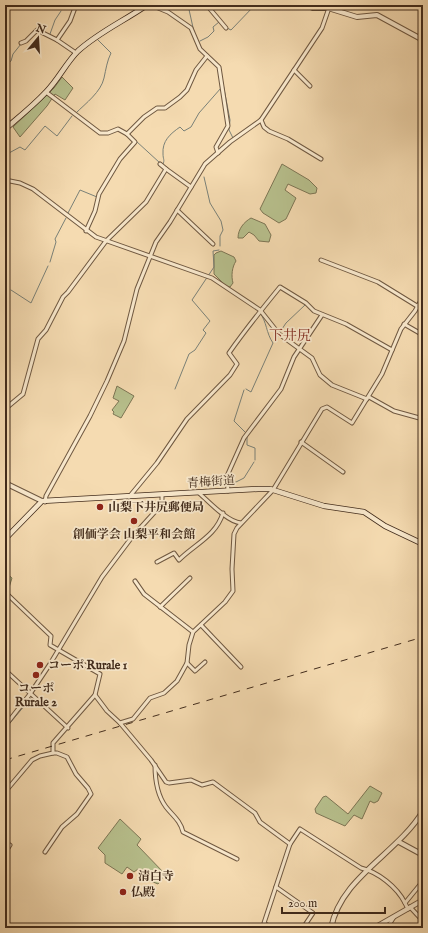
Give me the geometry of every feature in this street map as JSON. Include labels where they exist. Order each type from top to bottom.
[{"type":"main road","points":[[5,129],[46,92],[76,53],[115,23],[128,18],[147,5]]},
{"type":"main road","name":"青梅街道","points":[[44,501],[258,489],[273,490],[324,506],[364,512],[386,526],[423,544]]},
{"type":"main road","points":[[5,539],[44,501]]},
{"type":"street","points":[[57,40],[70,21],[76,5]]},
{"type":"street","points":[[151,5],[168,12],[191,28],[198,42],[198,46],[219,67],[229,119],[227,129],[216,147],[218,153]]},
{"type":"street","points":[[212,5],[210,9],[226,28]]},
{"type":"street","points":[[307,5],[313,8],[329,7],[357,17],[377,15],[423,40]]},
{"type":"street","points":[[5,483],[44,501],[96,404],[117,358],[126,334],[137,289],[156,242],[205,164],[261,120],[322,28],[329,7]]},
{"type":"street","points":[[21,43],[37,30],[57,40],[76,53]]},
{"type":"street","points":[[127,134],[144,117],[157,108],[165,108],[180,97],[187,90],[196,70],[208,56]]},
{"type":"street","points":[[294,70],[310,86]]},
{"type":"street","points":[[46,92],[100,133],[108,133],[118,129],[127,134],[135,142],[120,159],[99,194],[95,211],[86,230]]},
{"type":"street","points":[[261,120],[264,128],[288,139],[321,159]]},
{"type":"street","points":[[160,164],[191,187]]},
{"type":"street","points":[[5,409],[23,394],[38,339],[46,330],[58,304],[106,241],[146,202],[166,169]]},
{"type":"street","points":[[5,180],[20,183],[33,189],[86,230],[106,241],[212,278],[260,311],[279,334],[312,358],[320,375],[332,385],[368,398],[394,411],[423,419]]},
{"type":"street","points":[[177,210],[213,244]]},
{"type":"street","points":[[321,260],[378,282],[417,306]]},
{"type":"street","points":[[129,497],[157,463],[187,419],[230,375],[237,364],[228,353],[246,328],[280,287],[322,315],[346,324],[392,350]]},
{"type":"street","points":[[120,723],[133,719],[150,698],[168,690],[177,681],[187,663],[189,645],[193,632],[233,591],[232,569],[234,534],[241,523],[273,490],[301,442],[325,407],[352,423],[368,398],[404,324],[423,297]]},
{"type":"street","points":[[228,491],[227,476],[244,438],[281,389],[294,357],[322,315]]},
{"type":"street","points":[[404,324],[423,335]]},
{"type":"street","points":[[301,442],[343,472]]},
{"type":"street","points":[[199,493],[237,523],[241,523]]},
{"type":"street","points":[[5,726],[30,694],[59,650],[102,577],[132,537],[162,504],[162,494]]},
{"type":"street","points":[[157,562],[174,552],[179,560],[189,550],[212,533],[223,513]]},
{"type":"street","points":[[160,607],[190,578]]},
{"type":"street","points":[[135,582],[144,594],[193,632]]},
{"type":"street","points":[[5,594],[14,599],[51,636],[50,645],[100,674],[95,695],[68,728],[53,743],[53,753]]},
{"type":"street","points":[[201,625],[241,667]]},
{"type":"street","points":[[187,663],[196,671],[205,662]]},
{"type":"street","points":[[5,670],[68,728]]},
{"type":"street","points":[[95,695],[169,783],[191,780],[202,786],[213,782],[255,813],[260,822],[290,844]]},
{"type":"street","points":[[5,792],[32,760],[40,756],[53,753],[67,757],[76,774],[88,788],[91,794],[77,814],[62,827],[45,852]]},
{"type":"street","points":[[155,765],[156,785],[165,806],[180,821],[183,832],[237,859]]},
{"type":"street","points":[[330,928],[335,911],[344,894],[399,842],[423,811]]},
{"type":"street","points":[[272,928],[264,923],[290,844],[300,829],[303,829],[361,868],[369,870],[392,886],[409,908],[423,921]]},
{"type":"street","points":[[399,842],[423,855]]},
{"type":"street","points":[[5,854],[10,845]]},
{"type":"street","points":[[405,903],[423,881]]},
{"type":"street","points":[[276,887],[313,913],[303,928]]},
{"type":"street","points":[[374,928],[423,900]]},
{"type":"street","points":[[387,928],[395,916]]},
{"type":"green space","points":[[62,77],[73,88],[65,100],[55,94],[47,106],[20,137],[13,127],[54,88]]},
{"type":"green space","points":[[282,164],[309,180],[317,188],[316,193],[310,194],[288,184],[285,190],[296,198],[286,219],[279,223],[263,213],[260,209]]},
{"type":"green space","points":[[251,218],[265,224],[271,235],[269,242],[259,241],[249,232],[243,238],[238,238],[242,226]]},
{"type":"green space","points":[[221,251],[234,257],[236,261],[232,272],[233,283],[230,287],[226,286],[214,274],[214,255]]},
{"type":"green space","points":[[117,386],[134,396],[121,418],[113,414],[114,412],[112,410],[119,401],[113,398]]},
{"type":"green space","points":[[5,572],[12,578],[7,594],[5,594]]},
{"type":"green space","points":[[370,786],[382,793],[378,801],[374,803],[370,801],[362,819],[354,815],[345,826],[316,813],[315,809],[323,797],[326,796],[348,814]]},
{"type":"green space","points":[[120,819],[141,839],[137,845],[165,874],[158,884],[143,878],[138,869],[134,872],[127,867],[122,874],[105,863],[105,855],[98,848]]},
{"type":"waterway","points":[[188,5],[194,32]]},
{"type":"waterway","points":[[227,28],[231,30],[255,5]]},
{"type":"waterway","points":[[50,34],[55,20],[61,11]]},
{"type":"waterway","points":[[200,41],[208,37],[214,31],[213,27],[219,22]]},
{"type":"waterway","points":[[196,36],[199,44]]},
{"type":"waterway","points":[[76,113],[96,93],[104,78],[111,53],[98,40]]},
{"type":"waterway","points":[[5,65],[11,61],[13,54],[21,44]]},
{"type":"waterway","points":[[206,52],[210,56]]},
{"type":"waterway","points":[[220,68],[230,120],[229,130],[233,138]]},
{"type":"waterway","points":[[163,164],[163,149],[167,138],[180,127],[184,131],[191,127],[199,113],[221,88]]},
{"type":"waterway","points":[[5,160],[9,153],[20,147],[25,150],[45,126],[57,136],[72,116]]},
{"type":"waterway","points":[[136,141],[160,163]]},
{"type":"waterway","points":[[204,177],[210,203],[221,221],[223,230],[220,236],[220,246]]},
{"type":"waterway","points":[[68,213],[80,190],[97,197]]},
{"type":"waterway","points":[[50,262],[56,242],[55,239],[66,218]]},
{"type":"waterway","points":[[175,389],[189,354],[195,350],[206,333],[203,330],[210,321],[192,300],[214,267],[213,251],[219,250]]},
{"type":"waterway","points":[[11,290],[31,303],[48,266]]},
{"type":"waterway","points":[[5,288],[9,289]]},
{"type":"waterway","points":[[280,332],[286,323],[305,305]]},
{"type":"waterway","points":[[246,389],[251,392],[273,343],[260,313]]},
{"type":"waterway","points":[[244,390],[234,421],[245,432]]},
{"type":"waterway","points":[[247,437],[247,445],[255,448],[255,460]]},
{"type":"waterway","points":[[230,485],[244,478],[254,462]]},
{"type":"waterway","points":[[5,729],[31,698]]},
{"type":"railway","points":[[5,760],[423,637]]},
{"type":"place","name":"山梨下井尻郵便局","points":[[100,507]]},
{"type":"place","name":"創価学会 山梨平和会館","points":[[134,521]]},
{"type":"place","name":"コーポ Rurale 1","points":[[40,665]]},
{"type":"place","name":"コーポ Rurale 2","points":[[36,675]]},
{"type":"place","name":"清白寺","points":[[130,876]]},
{"type":"place","name":"仏殿","points":[[123,892]]},
{"type":"district","name":"下井尻","points":[[290,336]]}]
